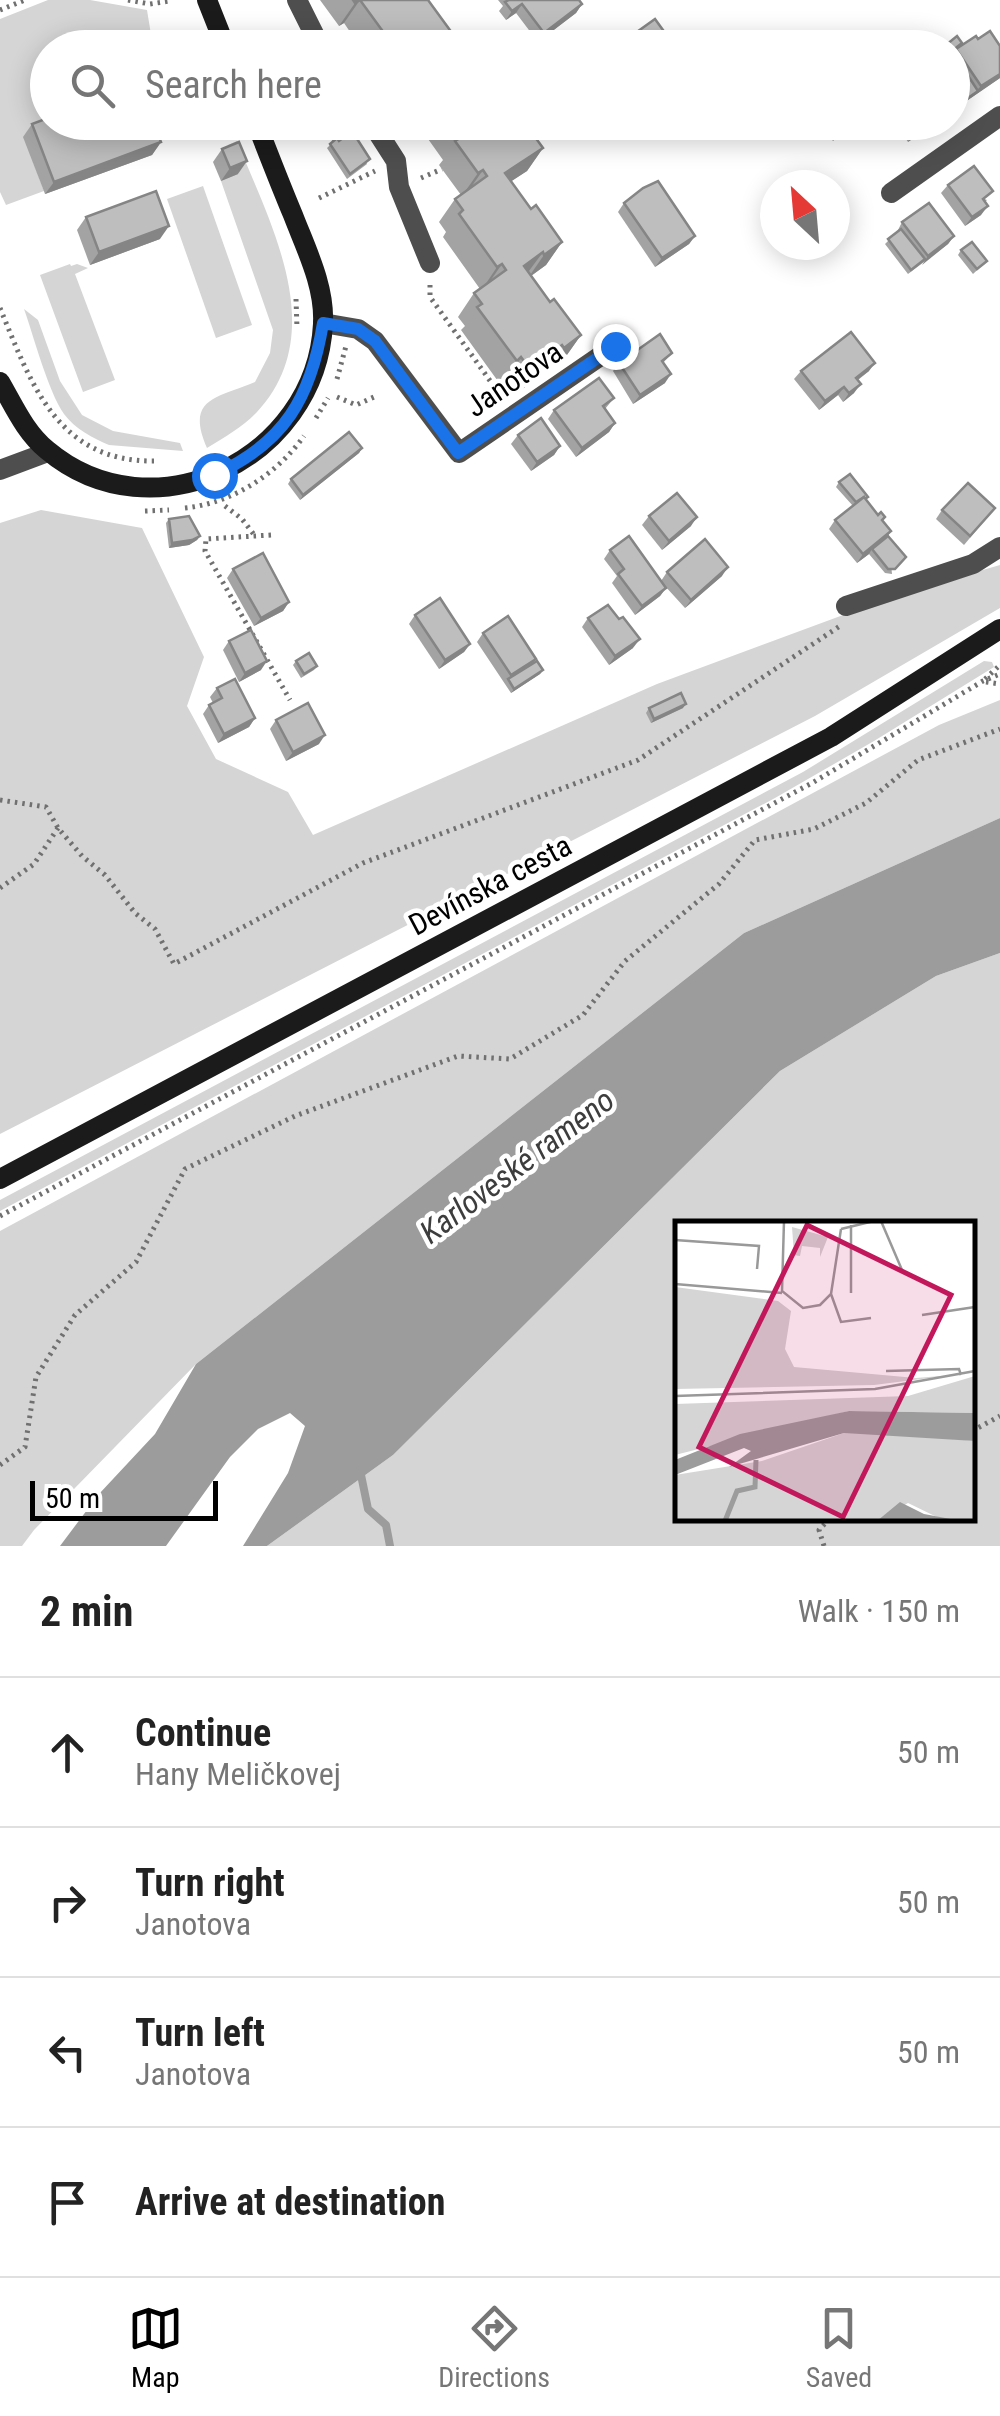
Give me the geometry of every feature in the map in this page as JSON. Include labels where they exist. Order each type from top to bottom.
[{"type":"street","points":[[207,0],[219,30]]},
{"type":"street","points":[[297,0],[311,30]]},
{"type":"street","points":[[970,137],[1000,116]]},
{"type":"street","points":[[0,382],[24,424],[48,452],[92,478],[123,485],[170,486],[202,480],[244,460],[273,438],[290,419],[308,386],[323,323],[310,258],[263,140]]},
{"type":"street","points":[[382,140],[396,161],[399,187],[430,264]]},
{"type":"street","points":[[891,193],[966,140]]},
{"type":"street","name":"Janotova","points":[[323,323],[358,329],[375,341],[458,453],[615,346]]},
{"type":"street","points":[[0,470],[48,452]]},
{"type":"street","points":[[846,606],[973,564],[1000,547]]},
{"type":"street","name":"Devínska cesta","points":[[0,1179],[831,736],[1000,629]]},
{"type":"path","points":[[0,10],[24,0]]},
{"type":"path","points":[[128,0],[150,4],[170,1]]},
{"type":"path","points":[[319,198],[396,161]]},
{"type":"path","points":[[310,194],[316,210]]},
{"type":"path","points":[[430,264],[430,296],[478,358],[515,416]]},
{"type":"path","points":[[296,298],[297,331]]},
{"type":"path","points":[[0,308],[29,380],[54,417],[89,447],[132,461],[163,461]]},
{"type":"path","points":[[336,382],[348,327]]},
{"type":"path","points":[[135,510],[194,508],[234,494],[270,474],[296,447],[328,397]]},
{"type":"path","points":[[337,397],[356,405],[374,397]]},
{"type":"path","points":[[225,506],[255,536]]},
{"type":"path","points":[[271,535],[206,539],[205,551],[290,700]]},
{"type":"path","points":[[0,800],[46,807],[82,856],[105,874],[135,912],[156,930],[174,964],[363,863],[638,760],[843,624],[846,606]]},
{"type":"path","points":[[983,681],[1000,665]]},
{"type":"path","points":[[0,1216],[812,783],[1000,674]]},
{"type":"path","points":[[983,681],[1000,684]]},
{"type":"path","points":[[0,1465],[25,1447],[36,1377],[75,1314],[136,1262],[185,1170],[296,1116],[458,1056],[510,1059],[583,1015],[625,961],[719,884],[755,840],[814,829],[866,802],[918,760],[1000,728]]},
{"type":"path","points":[[0,888],[34,864],[58,828]]},
{"type":"path","points":[[975,1430],[1000,1416]]},
{"type":"path","points":[[824,1546],[819,1530],[827,1521]]},
{"type":"shaded area","points":[[48,0],[90,0],[147,10],[150,30],[30,30],[30,133],[24,137],[44,191],[6,205],[0,192],[0,19]]},
{"type":"shaded area","points":[[237,141],[287,278],[292,313],[290,348],[279,381],[257,412],[207,448],[201,431],[202,409],[217,397],[255,382],[270,353],[273,330],[221,181],[239,173],[228,145]]},
{"type":"shaded area","points":[[203,186],[252,325],[216,338],[167,199]]},
{"type":"shaded area","points":[[70,264],[88,268],[75,274],[115,380],[83,392],[40,275]]},
{"type":"shaded area","points":[[24,309],[38,320],[60,381],[82,415],[113,431],[180,443],[183,451],[109,445],[73,424],[52,392]]},
{"type":"shaded area","points":[[41,510],[142,528],[204,657],[187,706],[216,759],[288,792],[313,835],[657,684],[900,594],[1000,565],[1000,608],[815,716],[0,1134],[0,523]]},
{"type":"shaded area","points":[[984,661],[992,662],[994,667],[775,798],[0,1211],[0,1200],[803,772]]},
{"type":"shaded area","points":[[1000,700],[1000,818],[744,933],[196,1364],[22,1546],[0,1546],[0,1231],[939,725]]},
{"type":"shaded area","points":[[1000,953],[1000,1546],[267,1546],[393,1455],[780,1071],[936,976]]},
{"type":"water","name":"Karloveské rameno","points":[[1000,818],[1000,953],[936,976],[780,1071],[393,1455],[267,1546],[243,1546],[288,1473],[305,1426],[290,1413],[258,1429],[230,1457],[166,1546],[60,1546],[99,1494],[155,1434],[196,1364],[744,933]]},
{"type":"building","points":[[360,0],[428,0],[450,30],[382,30]]},
{"type":"building","points":[[579,0],[582,4],[548,30],[542,30],[522,4],[512,11],[505,2]]},
{"type":"building","points":[[655,19],[663,30],[640,30]]},
{"type":"building","points":[[990,31],[1000,46],[1000,74],[981,86],[970,70],[970,40],[976,36],[978,39]]},
{"type":"building","points":[[970,79],[978,91],[970,97]]},
{"type":"building","points":[[38,140],[161,142],[54,182]]},
{"type":"building","points":[[358,140],[370,159],[350,174],[330,144]]},
{"type":"building","points":[[537,140],[543,148],[505,173],[531,209],[536,205],[562,242],[524,266],[581,335],[531,371],[521,357],[517,361],[477,307],[482,304],[474,293],[506,270],[502,264],[497,267],[459,214],[463,210],[455,199],[487,176],[483,170],[478,173],[455,141]]},
{"type":"building","points":[[239,142],[247,161],[230,168],[222,149]]},
{"type":"building","points":[[974,166],[993,191],[983,199],[988,206],[972,217],[948,185]]},
{"type":"building","points":[[658,181],[695,236],[662,258],[624,203]]},
{"type":"building","points":[[156,191],[169,226],[99,252],[86,217]]},
{"type":"building","points":[[929,203],[954,236],[928,256],[902,222]]},
{"type":"building","points":[[901,229],[925,259],[911,270],[888,239]]},
{"type":"building","points":[[972,242],[987,261],[977,269],[961,250]]},
{"type":"building","points":[[851,332],[875,363],[856,378],[861,384],[849,393],[844,387],[825,401],[801,371]]},
{"type":"building","points":[[660,334],[672,353],[662,361],[671,374],[640,395],[619,363]]},
{"type":"building","points":[[599,378],[614,398],[603,406],[615,423],[582,448],[554,410]]},
{"type":"building","points":[[541,418],[560,446],[537,462],[518,435]]},
{"type":"building","points":[[349,432],[362,448],[303,495],[291,479]]},
{"type":"building","points":[[850,474],[868,497],[856,502],[839,482]]},
{"type":"building","points":[[968,483],[995,508],[970,536],[942,510]]},
{"type":"building","points":[[677,493],[697,517],[669,541],[649,516]]},
{"type":"building","points":[[864,497],[878,515],[881,512],[885,517],[882,520],[891,531],[863,554],[835,520]]},
{"type":"building","points":[[189,516],[200,536],[172,543],[169,519]]},
{"type":"building","points":[[629,536],[666,588],[642,606],[618,574],[624,569],[610,550]]},
{"type":"building","points":[[888,536],[906,557],[895,569],[888,569],[872,549]]},
{"type":"building","points":[[705,539],[728,567],[691,600],[667,572]]},
{"type":"building","points":[[263,553],[289,602],[261,618],[233,569]]},
{"type":"building","points":[[440,598],[470,644],[445,660],[415,615]]},
{"type":"building","points":[[608,605],[640,639],[615,656],[588,618]]},
{"type":"building","points":[[508,616],[536,659],[511,675],[483,633]]},
{"type":"building","points":[[251,630],[267,661],[245,673],[229,641]]},
{"type":"building","points":[[309,653],[317,666],[304,674],[296,661]]},
{"type":"building","points":[[537,661],[543,670],[514,689],[508,679]]},
{"type":"building","points":[[235,679],[255,718],[224,734],[209,705],[222,698],[217,688]]},
{"type":"building","points":[[681,693],[686,704],[654,719],[649,708]]},
{"type":"building","points":[[308,703],[325,735],[293,752],[276,720]]},
{"type":"waterway","points":[[360,1470],[368,1509],[386,1525],[390,1546]]},
{"type":"route","points":[[214,475],[244,460],[290,419],[308,386],[323,323],[358,329],[375,341],[458,453],[615,346]]}]
